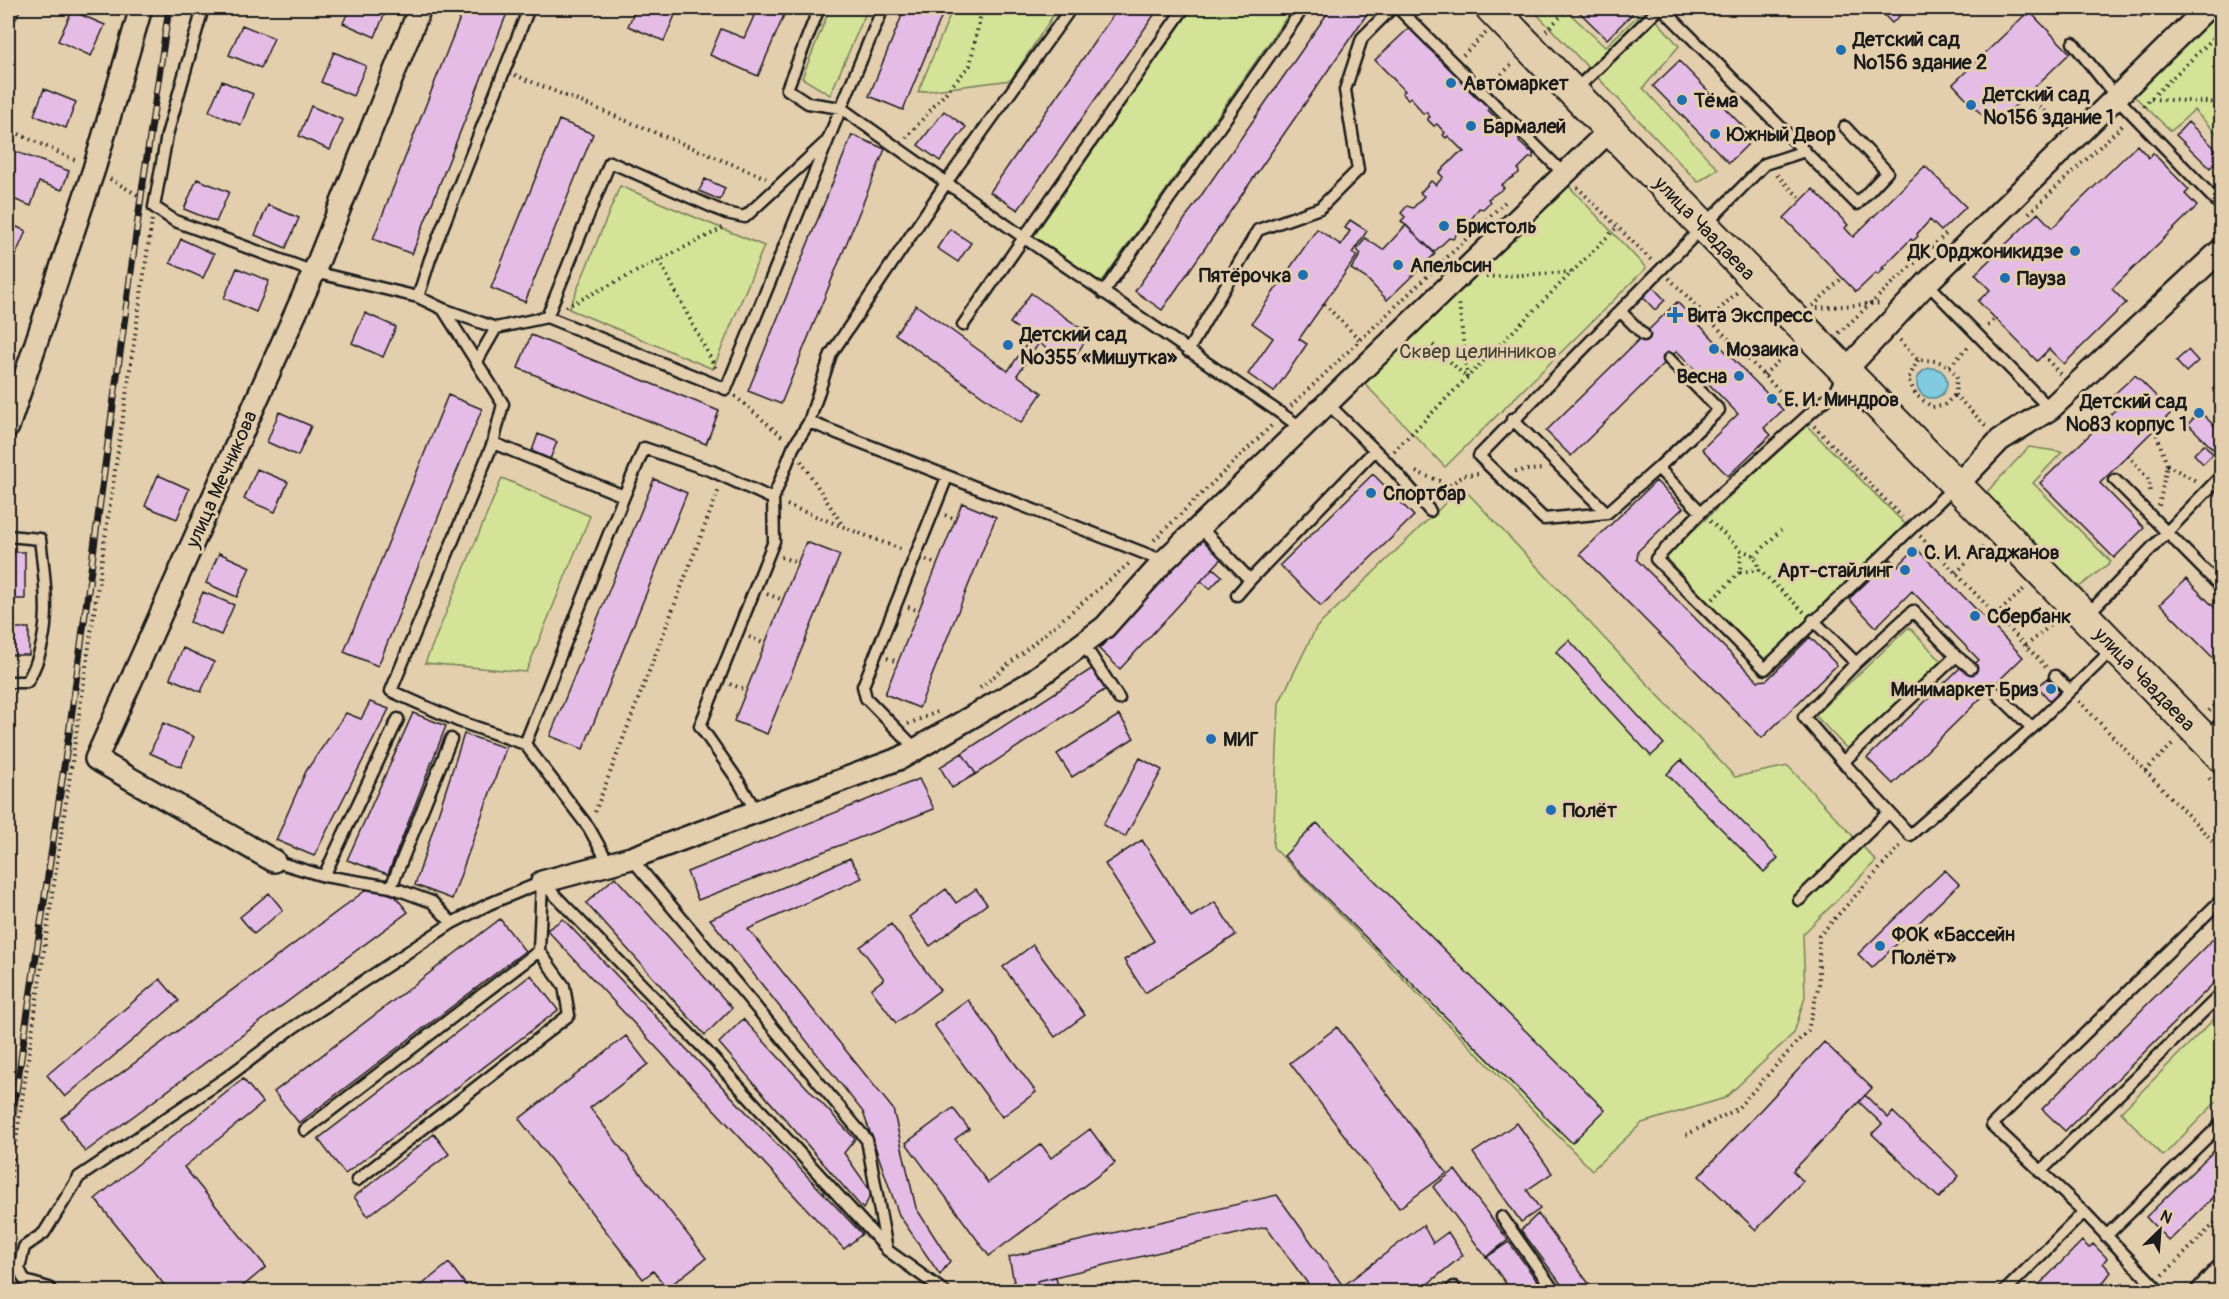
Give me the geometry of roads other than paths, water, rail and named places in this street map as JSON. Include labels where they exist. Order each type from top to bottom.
[{"type":"street","points":[[8,427],[94,170],[141,8]]},
{"type":"street","name":"улица Мечникова","points":[[274,861],[96,759],[314,272],[420,8]]},
{"type":"street","points":[[1844,372],[1927,283],[2207,8]]},
{"type":"street","name":"улица Чаадаева","points":[[1489,20],[1573,92],[2115,648],[2214,732]]},
{"type":"street","points":[[542,882],[631,858],[724,826],[901,758],[1030,683],[1105,627],[1164,561],[1610,130]]},
{"type":"street","points":[[1956,486],[2000,440],[2050,409],[2222,249]]},
{"type":"street","points":[[2202,1292],[2222,1270]]},
{"type":"lane","points":[[203,8],[167,135],[154,207],[175,221],[314,272],[418,297],[443,309],[496,328],[547,317],[726,389],[825,143],[883,8]]},
{"type":"lane","points":[[418,297],[430,259],[529,8]]},
{"type":"lane","points":[[819,8],[788,88],[808,103],[841,108],[1103,293],[1302,428]]},
{"type":"lane","points":[[756,812],[737,779],[700,726],[774,541],[773,500],[793,448],[809,422],[831,354],[1071,8]]},
{"type":"lane","points":[[963,325],[1184,8]]},
{"type":"lane","points":[[1103,293],[1303,8]]},
{"type":"lane","points":[[1188,351],[1258,230],[1320,208],[1358,170],[1345,90],[1362,38],[1392,8]]},
{"type":"lane","points":[[1398,8],[1564,174]]},
{"type":"lane","points":[[1573,92],[1661,8],[1857,204],[1887,172],[1845,127]]},
{"type":"lane","points":[[2073,43],[2117,98],[2222,207]]},
{"type":"lane","points":[[547,317],[610,162],[726,213],[745,217],[825,143]]},
{"type":"lane","points":[[1669,360],[1719,410],[1607,513],[1544,519],[1479,456],[1512,419],[1765,164],[1805,151]]},
{"type":"lane","points":[[1927,283],[2050,409]]},
{"type":"lane","points":[[443,309],[503,404],[493,443],[391,691],[458,722],[525,744],[589,828],[609,864]]},
{"type":"lane","points":[[1620,311],[1644,335]]},
{"type":"lane","points":[[477,361],[496,328]]},
{"type":"lane","points":[[1844,372],[1835,391],[1701,512],[1656,560],[1765,669],[1813,620],[1956,486]]},
{"type":"lane","points":[[1328,404],[1385,460],[1430,511]]},
{"type":"lane","points":[[1512,419],[1607,513]]},
{"type":"lane","points":[[809,422],[1164,561]]},
{"type":"lane","points":[[493,443],[624,496]]},
{"type":"lane","points":[[525,744],[644,448],[724,477],[773,500]]},
{"type":"lane","points":[[1237,595],[1375,450]]},
{"type":"lane","points":[[1658,468],[1701,512]]},
{"type":"lane","points":[[2085,617],[2222,475]]},
{"type":"lane","points":[[916,749],[866,698],[863,686],[947,477]]},
{"type":"lane","points":[[2115,480],[2222,588]]},
{"type":"lane","points":[[1200,527],[1250,580]]},
{"type":"lane","points":[[8,536],[40,539],[47,595],[47,630],[34,670],[27,682],[8,682]]},
{"type":"lane","points":[[1971,668],[1913,612],[1856,663],[1804,717],[1910,835],[2032,728],[2115,648]]},
{"type":"lane","points":[[1813,620],[1856,663]]},
{"type":"lane","points":[[1083,643],[1119,699]]},
{"type":"lane","points":[[1843,762],[1956,656]]},
{"type":"lane","points":[[2055,676],[2070,692]]},
{"type":"lane","points":[[1990,688],[2032,728]]},
{"type":"lane","points":[[324,876],[398,719]]},
{"type":"lane","points":[[391,886],[451,739]]},
{"type":"lane","points":[[1799,900],[1889,812]]},
{"type":"lane","points":[[631,858],[867,1140],[887,1250]]},
{"type":"lane","points":[[274,861],[324,876],[391,886],[432,902],[452,923]]},
{"type":"lane","points":[[542,882],[711,1056],[887,1250],[945,1292]]},
{"type":"lane","points":[[51,1292],[49,1288],[25,1281],[19,1269],[24,1247],[45,1233],[79,1177],[226,1078],[294,1027],[452,923],[489,904],[542,882]]},
{"type":"lane","points":[[357,1180],[569,1014],[564,986],[539,951],[542,882]]},
{"type":"lane","points":[[2156,1288],[2084,1212],[1992,1125],[2222,899]]},
{"type":"lane","points":[[305,1130],[539,951]]},
{"type":"lane","points":[[2040,1172],[2222,993]]},
{"type":"lane","points":[[2106,1236],[2222,1123]]},
{"type":"lane","points":[[2004,1292],[2084,1212]]},
{"type":"lane","points":[[1502,1217],[1556,1292]]},
{"type":"water","points":[[1932,368],[1943,372],[1947,383],[1943,394],[1932,398],[1921,394],[1917,383],[1921,372]]},
{"type":"railway","points":[[8,1147],[70,726],[141,197],[169,8]]},
{"type":"place","name":"Детский сад №156 здание 2","points":[[1841,50]]},
{"type":"place","name":"Автомаркет","points":[[1451,83]]},
{"type":"place","name":"Тёма","points":[[1682,100]]},
{"type":"place","name":"Детский сад №156 здание 1","points":[[1971,105]]},
{"type":"place","name":"Бармалей","points":[[1471,126]]},
{"type":"place","name":"Южный Двор","points":[[1715,134]]},
{"type":"place","name":"Бристоль","points":[[1444,226]]},
{"type":"place","name":"ДК Орджоникидзе","points":[[2075,251]]},
{"type":"place","name":"Апельсин","points":[[1398,265]]},
{"type":"place","name":"Пятёрочка","points":[[1303,275]]},
{"type":"place","name":"Пауза","points":[[2005,278]]},
{"type":"place","name":"Вита Экспресс","points":[[1675,315]]},
{"type":"place","name":"Детский сад №355 «Мишутка»","points":[[1008,345]]},
{"type":"place","name":"Мозаика","points":[[1714,349]]},
{"type":"place","name":"Весна","points":[[1739,376]]},
{"type":"place","name":"Е. И. Миндров","points":[[1772,399]]},
{"type":"place","name":"Детский сад №83 корпус 1","points":[[2199,413]]},
{"type":"place","name":"Спортбар","points":[[1371,493]]},
{"type":"place","name":"С. И. Агаджанов","points":[[1912,552]]},
{"type":"place","name":"Арт-стайлинг","points":[[1905,570]]},
{"type":"place","name":"Сбербанк","points":[[1975,616]]},
{"type":"place","name":"Минимаркет Бриз","points":[[2051,689]]},
{"type":"place","name":"МИГ","points":[[1211,739]]},
{"type":"place","name":"Полёт","points":[[1551,810]]},
{"type":"place","name":"ФОК «Бассейн Полёт»","points":[[1880,946]]},
{"type":"park label","name":"Сквер целинников","points":[[1478,351]]}]
